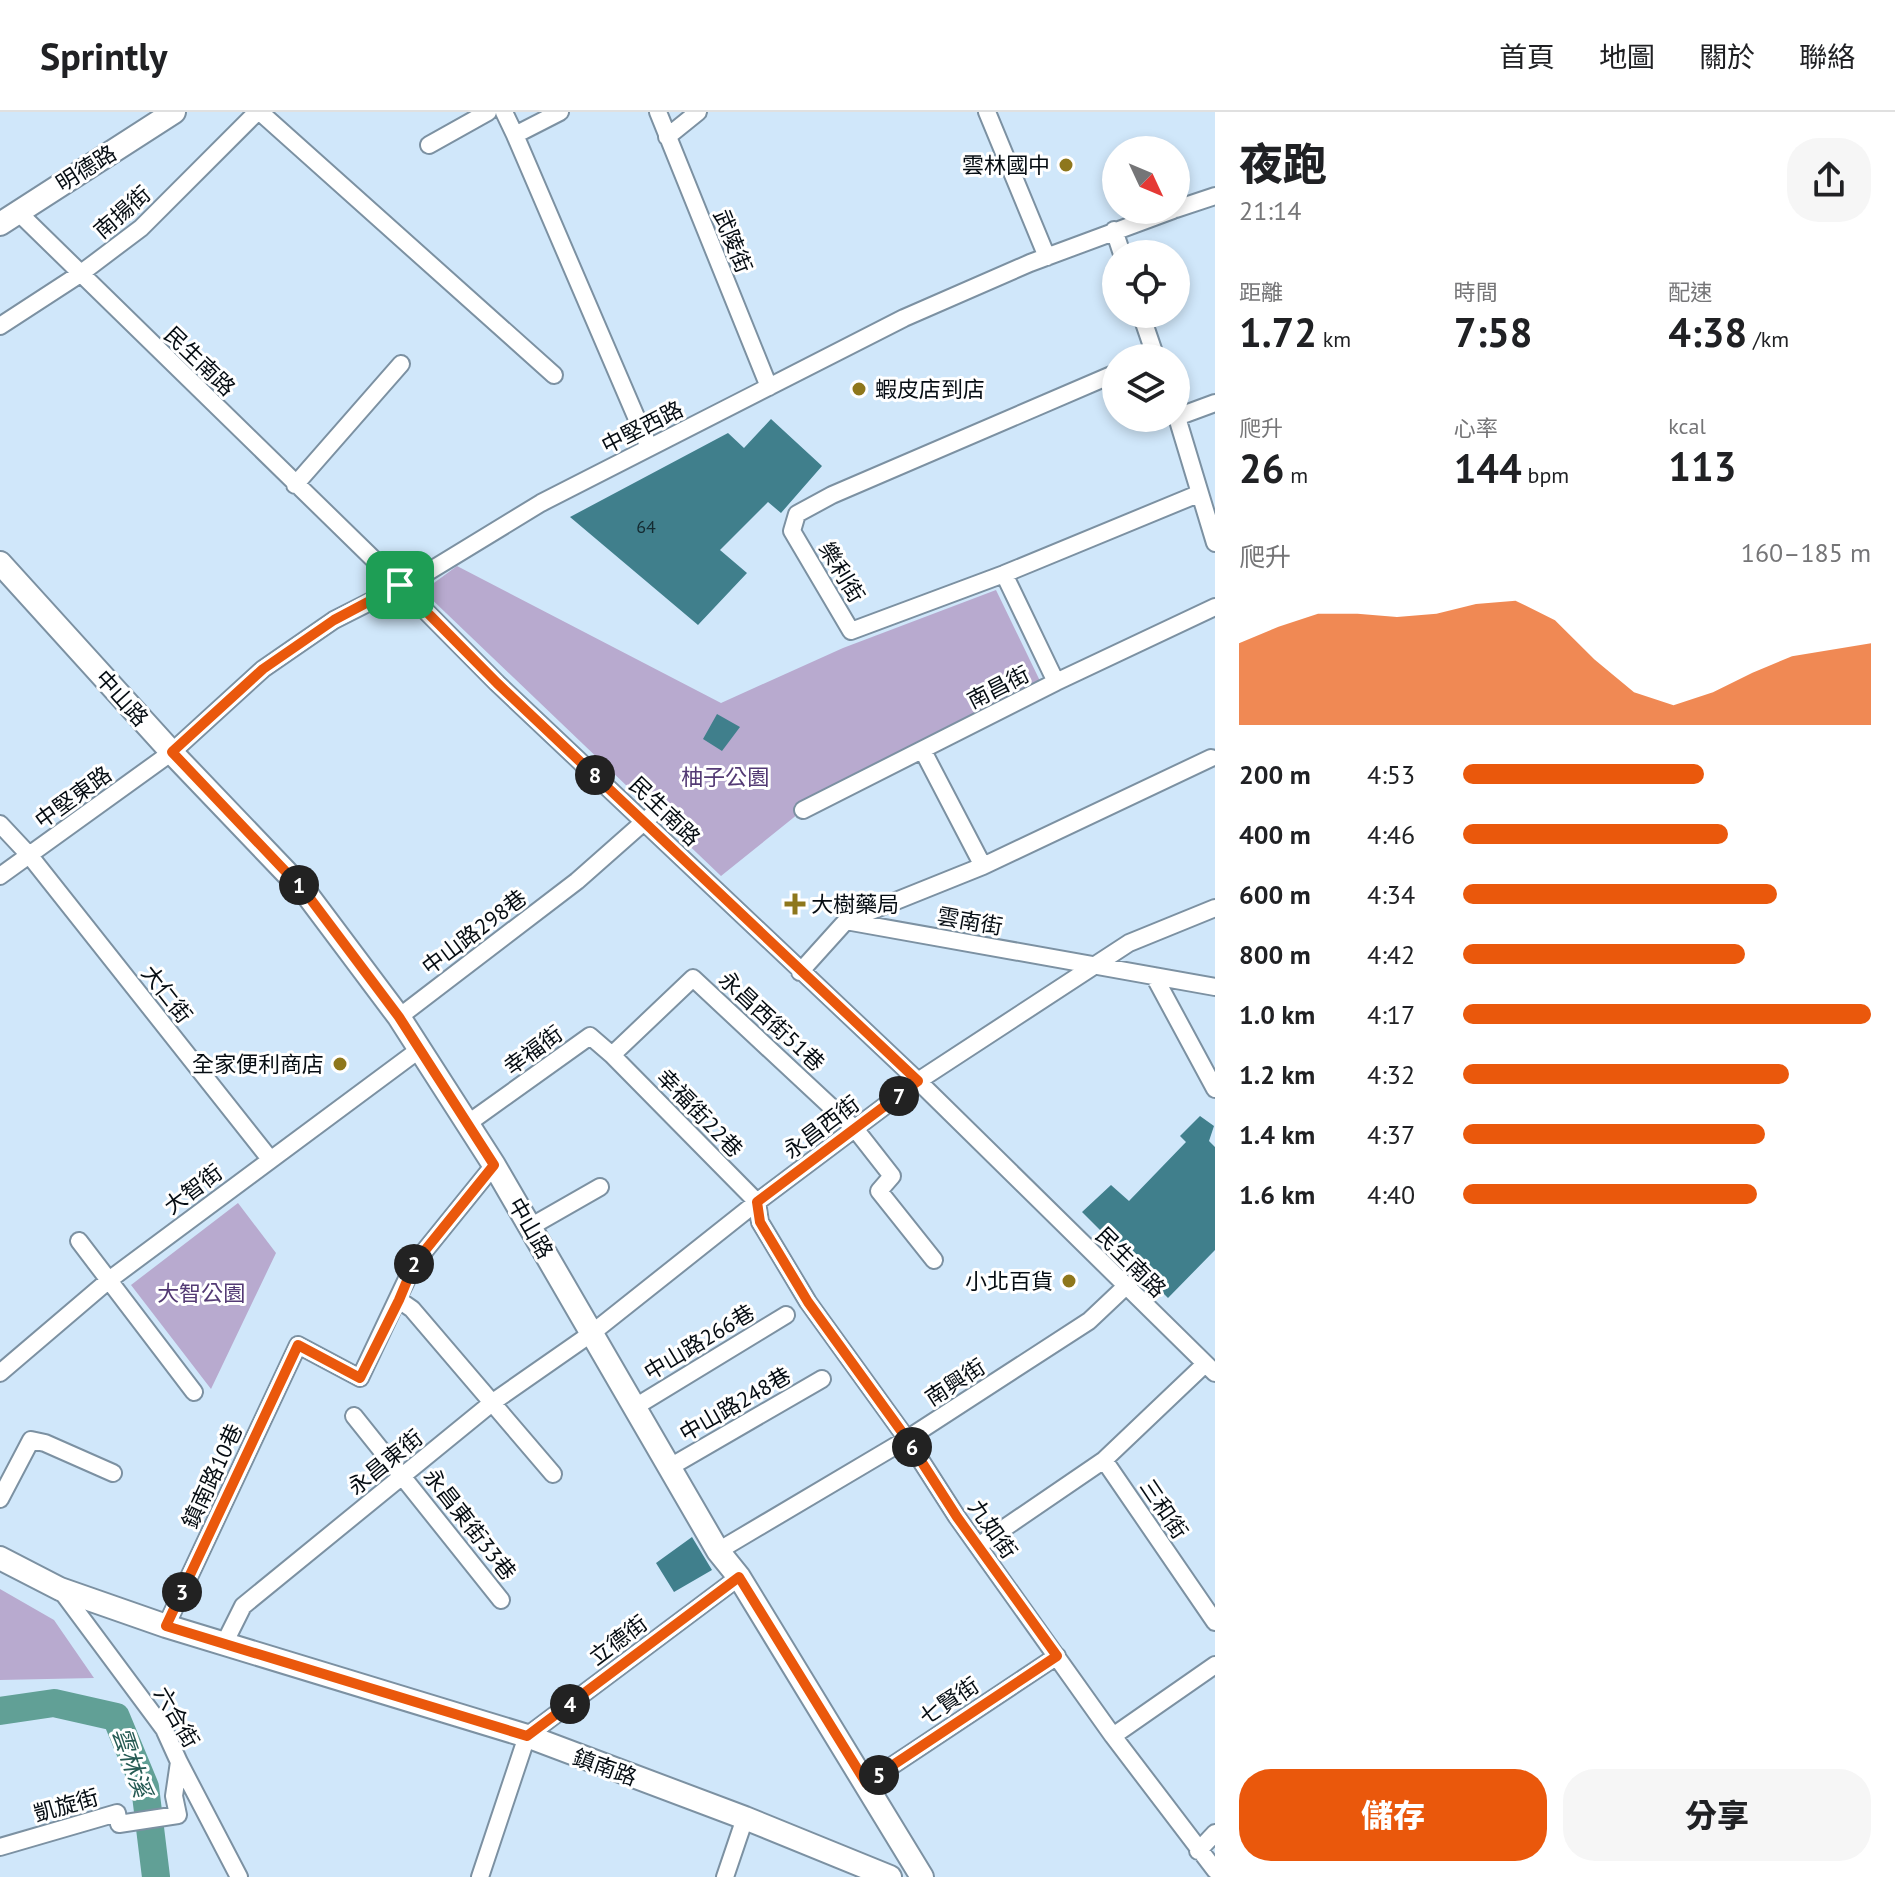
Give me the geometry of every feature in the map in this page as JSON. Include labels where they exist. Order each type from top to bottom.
[{"type":"street","name":"明德路","points":[[9,218],[174,112]]},
{"type":"street","name":"南揚街","points":[[0,326],[80,274],[141,228],[258,112]]},
{"type":"street","points":[[258,112],[554,375]]},
{"type":"street","points":[[429,145],[488,112]]},
{"type":"street","points":[[504,112],[649,447]]},
{"type":"street","points":[[515,135],[560,112]]},
{"type":"street","name":"武陵街","points":[[658,112],[769,387]]},
{"type":"street","points":[[667,137],[698,112]]},
{"type":"street","points":[[987,112],[1047,257]]},
{"type":"street","name":"中堅西路","points":[[1190,205],[1215,196]]},
{"type":"street","name":"民生南路","points":[[9,218],[80,274],[497,683],[649,817],[800,972],[918,1081],[1210,1369]]},
{"type":"street","name":"中堅西路","points":[[172,752],[263,669],[334,620],[423,575],[541,503],[904,318],[1132,224]]},
{"type":"street","points":[[1114,230],[1117,240]]},
{"type":"street","points":[[295,485],[401,364]]},
{"type":"street","name":"樂利街","points":[[1102,379],[820,501],[797,514],[792,531],[851,631],[1004,574],[1198,494]]},
{"type":"street","points":[[1190,412],[1215,403]]},
{"type":"street","points":[[1181,432],[1215,543]]},
{"type":"street","name":"中山路","points":[[0,563],[306,893],[399,1017],[494,1165],[718,1551],[739,1577],[922,1877]]},
{"type":"street","points":[[1004,574],[1056,682]]},
{"type":"street","name":"南昌街","points":[[803,810],[1056,682],[1215,607]]},
{"type":"street","points":[[923,751],[983,866]]},
{"type":"street","name":"中堅東路","points":[[0,876],[172,752]]},
{"type":"street","points":[[800,972],[846,921],[983,866],[1211,758]]},
{"type":"street","name":"中山路298巷","points":[[399,1017],[577,881],[649,817]]},
{"type":"street","name":"大仁街","points":[[0,824],[30,856],[270,1159]]},
{"type":"street","name":"永昌西街","points":[[592,1333],[757,1202],[918,1081],[1129,943],[1215,908]]},
{"type":"street","name":"雲南街","points":[[846,921],[1215,987]]},
{"type":"street","points":[[1154,976],[1215,1089]]},
{"type":"street","name":"永昌西街51巷","points":[[612,1055],[693,978],[856,1130],[892,1176],[879,1191],[934,1260]]},
{"type":"street","name":"幸福街","points":[[467,1124],[590,1036],[612,1055]]},
{"type":"street","name":"大智街","points":[[0,1373],[109,1280],[420,1049]]},
{"type":"street","name":"幸福街22巷","points":[[612,1055],[757,1202]]},
{"type":"street","points":[[494,1165],[414,1264],[399,1300],[412,1309],[553,1474]]},
{"type":"street","points":[[530,1227],[600,1187]]},
{"type":"street","name":"九如街","points":[[757,1202],[760,1222],[808,1302],[1113,1736],[1215,1870]]},
{"type":"street","points":[[79,1241],[194,1392]]},
{"type":"street","name":"南興街","points":[[718,1551],[907,1439],[1089,1321],[1125,1287]]},
{"type":"street","name":"鎮南路10巷","points":[[166,1626],[298,1345],[360,1378],[399,1300]]},
{"type":"street","name":"中山路266巷","points":[[635,1407],[786,1315]]},
{"type":"street","name":"永昌東街","points":[[225,1642],[243,1606],[493,1402],[592,1333]]},
{"type":"street","points":[[978,1546],[1104,1460],[1210,1369]]},
{"type":"street","name":"中山路248巷","points":[[670,1467],[822,1379]]},
{"type":"street","name":"永昌東街33巷","points":[[354,1416],[501,1600]]},
{"type":"street","points":[[0,1499],[31,1440],[45,1443],[113,1473]]},
{"type":"street","name":"三和街","points":[[1104,1460],[1215,1622]]},
{"type":"street","name":"鎮南路","points":[[0,1558],[60,1589],[166,1626],[527,1736],[745,1818],[890,1877]]},
{"type":"street","name":"立德街","points":[[527,1736],[739,1577]]},
{"type":"street","name":"六合街","points":[[60,1589],[164,1729],[239,1877]]},
{"type":"street","name":"七賢街","points":[[866,1783],[1057,1656]]},
{"type":"street","points":[[1113,1736],[1215,1665]]},
{"type":"street","points":[[480,1877],[527,1736]]},
{"type":"street","name":"凱旋街","points":[[0,1847],[117,1813],[119,1824],[178,1815],[174,1796],[179,1762]]},
{"type":"street","points":[[725,1877],[745,1818]]},
{"type":"street","points":[[1198,1851],[1215,1833]]},
{"type":"green space","name":"柚子公園","points":[[457,566],[721,703],[843,648],[996,590],[1041,683],[803,810],[721,876],[423,591]]},
{"type":"green space","name":"大智公園","points":[[238,1203],[276,1253],[211,1389],[131,1285]]},
{"type":"green space","points":[[0,1589],[54,1620],[94,1678],[0,1680]]},
{"type":"building","points":[[771,419],[822,466],[781,513],[768,502],[720,550],[747,573],[698,625],[570,517],[728,433],[744,448]]},
{"type":"building","points":[[717,714],[740,727],[722,751],[703,739]]},
{"type":"building","points":[[1200,1116],[1214,1126],[1209,1141],[1215,1147],[1215,1250],[1168,1298],[1082,1212],[1111,1185],[1129,1201],[1186,1142],[1180,1136]]},
{"type":"building","points":[[692,1537],[712,1570],[674,1592],[656,1563]]},
{"type":"waterway","name":"雲林溪","points":[[0,1711],[54,1703],[116,1717],[145,1787],[156,1877]]},
{"type":"place","name":"雲林國中","points":[[1066,165]]},
{"type":"place","name":"蝦皮店到店","points":[[859,389]]},
{"type":"place","name":"大樹藥局","points":[[795,904]]},
{"type":"place","name":"全家便利商店","points":[[340,1064]]},
{"type":"place","name":"小北百貨","points":[[1069,1281]]},
{"type":"route","points":[[400,585],[497,683],[918,1081],[757,1202],[760,1222],[808,1302],[1057,1656],[866,1783],[739,1577],[527,1736],[166,1626],[298,1345],[360,1378],[414,1264],[494,1165],[399,1017],[306,893],[172,752],[263,669],[334,620],[400,585]]}]
